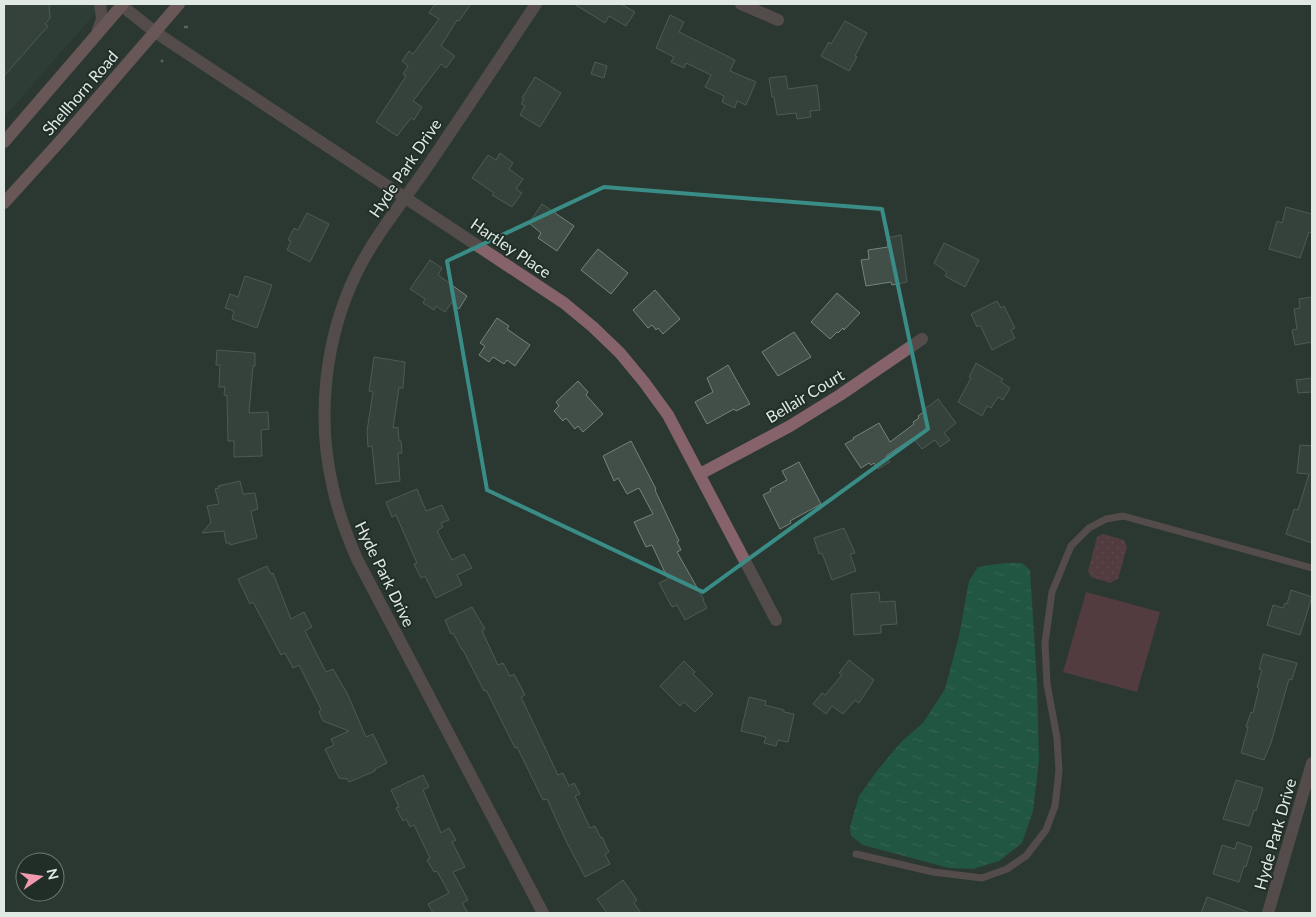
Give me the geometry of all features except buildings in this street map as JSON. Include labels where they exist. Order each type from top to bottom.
[{"type":"main road","name":"Shellhorn Road","points":[[4,142],[122,4]]},
{"type":"main road","name":"Shellhorn Road","points":[[4,203],[179,4]]},
{"type":"street","points":[[98,30],[102,19],[100,4]]},
{"type":"street","name":"Hartley Place","points":[[122,4],[155,32],[564,303],[593,327],[620,353],[668,415],[776,620]]},
{"type":"street","name":"Hyde Park Drive","points":[[536,4],[371,248],[356,274],[341,312],[332,347],[326,382],[325,417],[332,487],[343,526],[357,559],[544,913]]},
{"type":"street","points":[[741,4],[778,20]]},
{"type":"street","name":"Bellair Court","points":[[700,474],[790,426],[840,395],[922,339]]},
{"type":"street","name":"Hyde Park Drive","points":[[1268,913],[1312,763]]},
{"type":"lane","points":[[856,854],[933,872],[982,878],[1007,869],[1026,856],[1046,830],[1055,806],[1059,771],[1057,738],[1047,684],[1045,643],[1052,592],[1071,546],[1089,528],[1106,519],[1123,516],[1312,568]]},
{"type":"path","points":[[184,27],[190,27]]},
{"type":"highlighted area","points":[[604,187],[882,209],[928,429],[703,592],[487,490],[447,261]]},
{"type":"shaded area","points":[[4,4],[103,4],[4,117]]},
{"type":"shaded area","points":[[1103,534],[1124,540],[1127,547],[1118,579],[1110,583],[1091,577],[1088,571],[1097,537]]},
{"type":"shaded area","points":[[1086,592],[1160,612],[1137,692],[1063,672]]},
{"type":"water","points":[[1004,563],[1022,563],[1030,570],[1037,682],[1039,760],[1033,811],[1022,843],[999,861],[973,869],[949,868],[863,845],[851,836],[850,827],[859,796],[901,742],[923,723],[945,689],[959,636],[969,581],[978,567]]}]
